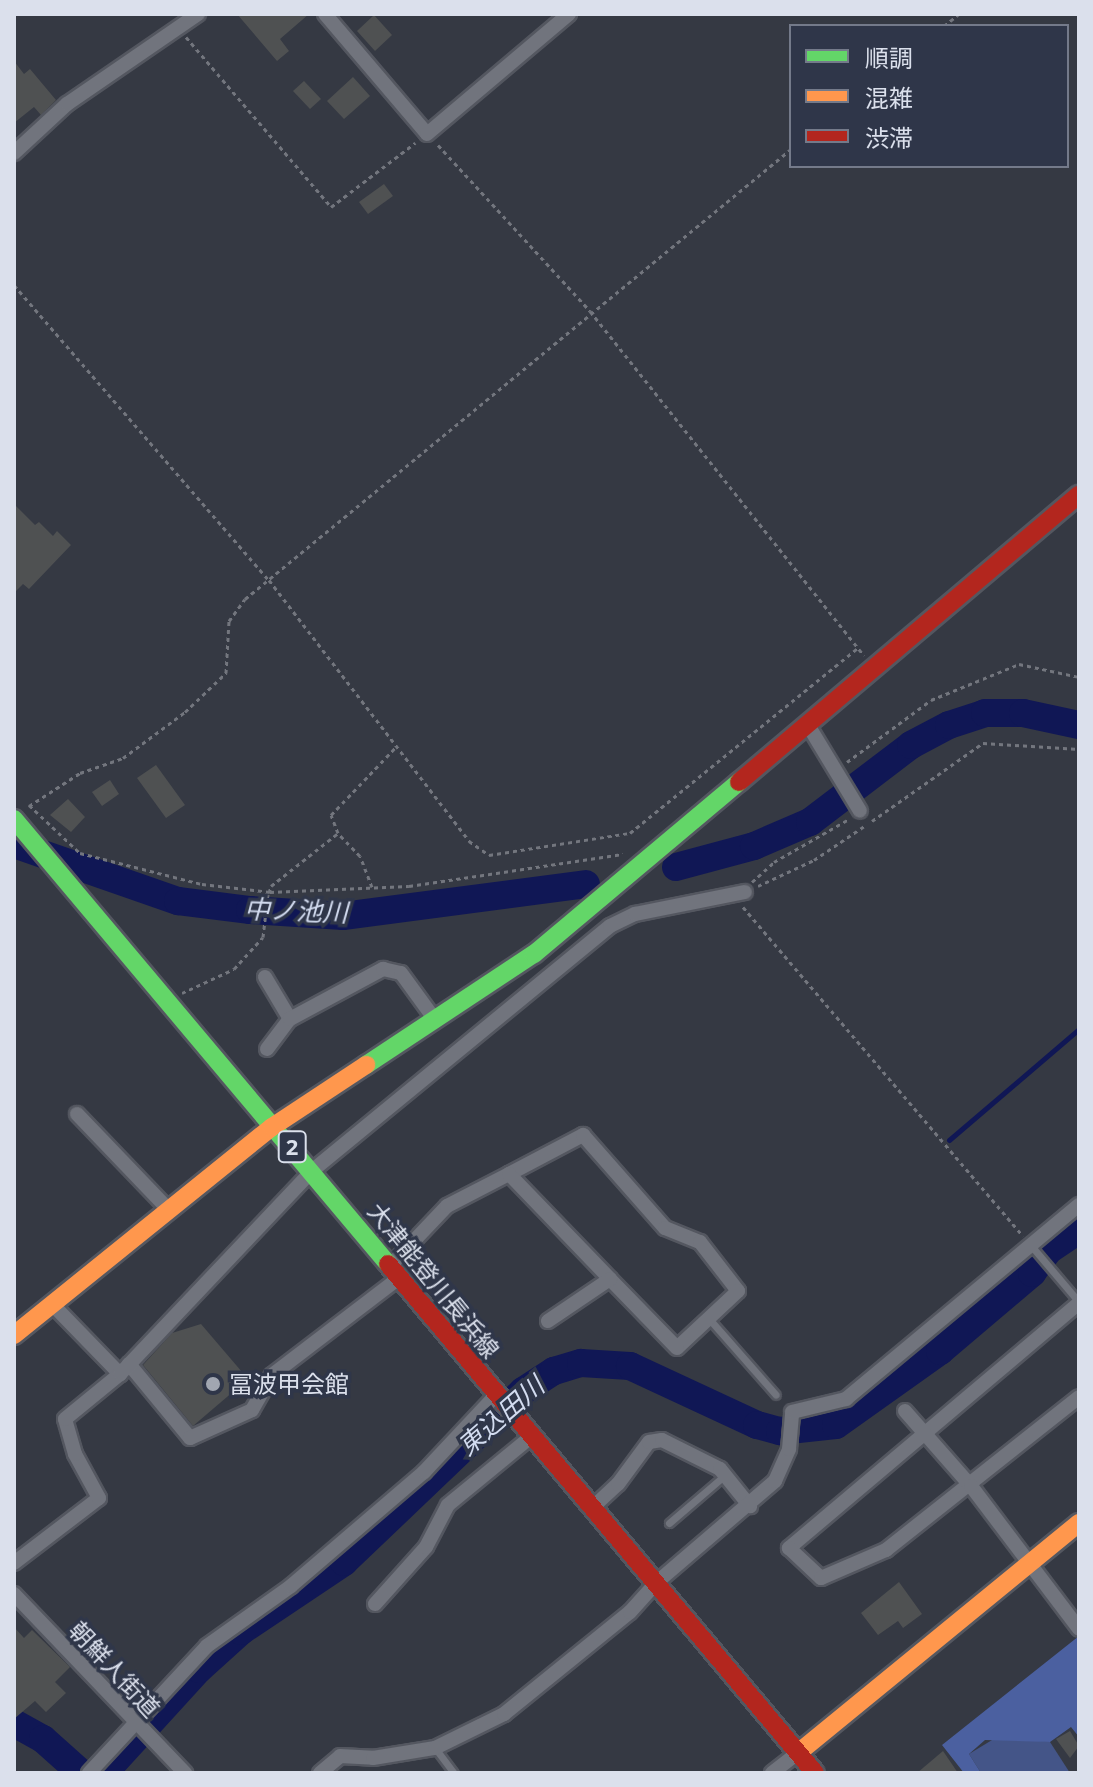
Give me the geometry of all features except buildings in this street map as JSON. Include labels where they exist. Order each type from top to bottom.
[{"type":"street","points":[[14,153],[67,104],[179,30],[198,14]]},
{"type":"street","points":[[325,14],[427,134],[569,14]]},
{"type":"street","points":[[14,1335],[272,1127],[433,1017],[534,954],[1079,495]]},
{"type":"street","points":[[808,725],[860,811]]},
{"type":"street","name":"大津能登川長浜線","points":[[19,820],[272,1127],[313,1170],[498,1396],[815,1773]]},
{"type":"street","points":[[14,1563],[99,1498],[75,1454],[65,1419],[124,1369],[313,1170],[610,926],[635,914],[745,892]]},
{"type":"street","points":[[267,1049],[290,1019],[383,969],[401,973],[433,1017]]},
{"type":"street","points":[[265,977],[290,1019]]},
{"type":"street","points":[[77,1114],[169,1210]]},
{"type":"street","points":[[52,1304],[124,1369],[190,1438],[252,1410],[272,1375],[396,1271],[447,1206],[583,1135],[665,1228],[700,1242],[738,1291],[711,1321],[677,1348],[509,1174]]},
{"type":"street","points":[[320,1773],[340,1756],[373,1758],[435,1748],[504,1714],[630,1612],[656,1583],[750,1506],[775,1481],[789,1449],[792,1412],[846,1399],[1035,1250],[1079,1205]]},
{"type":"street","points":[[548,1321],[610,1279]]},
{"type":"street","points":[[1079,1303],[789,1548],[802,1564],[821,1578],[886,1550],[971,1486],[1079,1397]]},
{"type":"street","points":[[89,1773],[207,1646],[291,1586],[424,1472],[498,1396]]},
{"type":"street","points":[[905,1411],[971,1486],[1027,1567],[1079,1629]]},
{"type":"street","points":[[375,1604],[426,1547],[448,1505],[526,1429]]},
{"type":"street","points":[[592,1508],[618,1484],[649,1442],[662,1440],[725,1475],[750,1506]]},
{"type":"street","points":[[772,1773],[1079,1523]]},
{"type":"street","name":"朝鮮人街道","points":[[14,1594],[185,1773]]},
{"type":"lane","points":[[1035,1250],[1079,1303]]},
{"type":"lane","points":[[711,1321],[776,1395]]},
{"type":"lane","points":[[669,1523],[725,1475]]},
{"type":"lane","points":[[435,1748],[454,1773]]},
{"type":"path","points":[[179,30],[331,207],[427,134],[590,311],[874,667]]},
{"type":"path","points":[[19,820],[29,805],[80,773],[123,758],[226,673],[229,621],[269,580],[590,311],[789,151]]},
{"type":"path","points":[[14,285],[269,580],[469,841],[489,855],[630,833],[858,648]]},
{"type":"path","points":[[833,766],[931,700],[1019,664],[1079,677]]},
{"type":"path","points":[[745,892],[814,860],[983,743],[1079,749]]},
{"type":"path","points":[[372,888],[360,856],[338,833],[331,815],[397,746]]},
{"type":"path","points":[[29,805],[80,853],[202,884],[269,893],[372,888],[627,854]]},
{"type":"path","points":[[860,811],[774,862],[745,892],[743,910],[1035,1250]]},
{"type":"path","points":[[178,994],[212,984],[234,969],[263,937],[271,886],[338,833]]},
{"type":"shaded area","points":[[1079,1636],[1079,1737],[1071,1727],[1050,1742],[985,1740],[969,1754],[981,1773],[964,1773],[942,1745]]},
{"type":"shaded area","points":[[997,1737],[1050,1742],[1070,1773],[981,1773],[969,1754]]},
{"type":"waterway","name":"中ノ池川","points":[[676,867],[754,846],[810,822],[911,745],[949,725],[985,713],[1023,713],[1079,725]]},
{"type":"waterway","name":"中ノ池川","points":[[14,844],[178,901],[250,910],[343,916],[586,884]]},
{"type":"waterway","points":[[949,1140],[1079,1029]]},
{"type":"waterway","name":"東込田川","points":[[104,1773],[199,1669],[241,1631],[344,1562],[523,1391],[554,1371],[581,1363],[630,1366],[757,1425],[780,1431],[836,1425],[940,1351],[1032,1273],[1049,1250],[1079,1230]]},
{"type":"waterway","points":[[14,1723],[43,1739],[81,1773]]},
{"type":"traffic: fast","points":[[366,1065],[534,954],[739,782]]},
{"type":"traffic: fast","points":[[14,819],[388,1264]]},
{"type":"traffic: slow","points":[[14,1335],[272,1127],[366,1065]]},
{"type":"traffic: slow","points":[[798,1753],[1079,1523]]},
{"type":"traffic: jam","points":[[739,782],[1079,495]]},
{"type":"traffic: jam","points":[[388,1264],[815,1773]]},
{"type":"place","name":"冨波甲会館","points":[[213,1384]]}]
